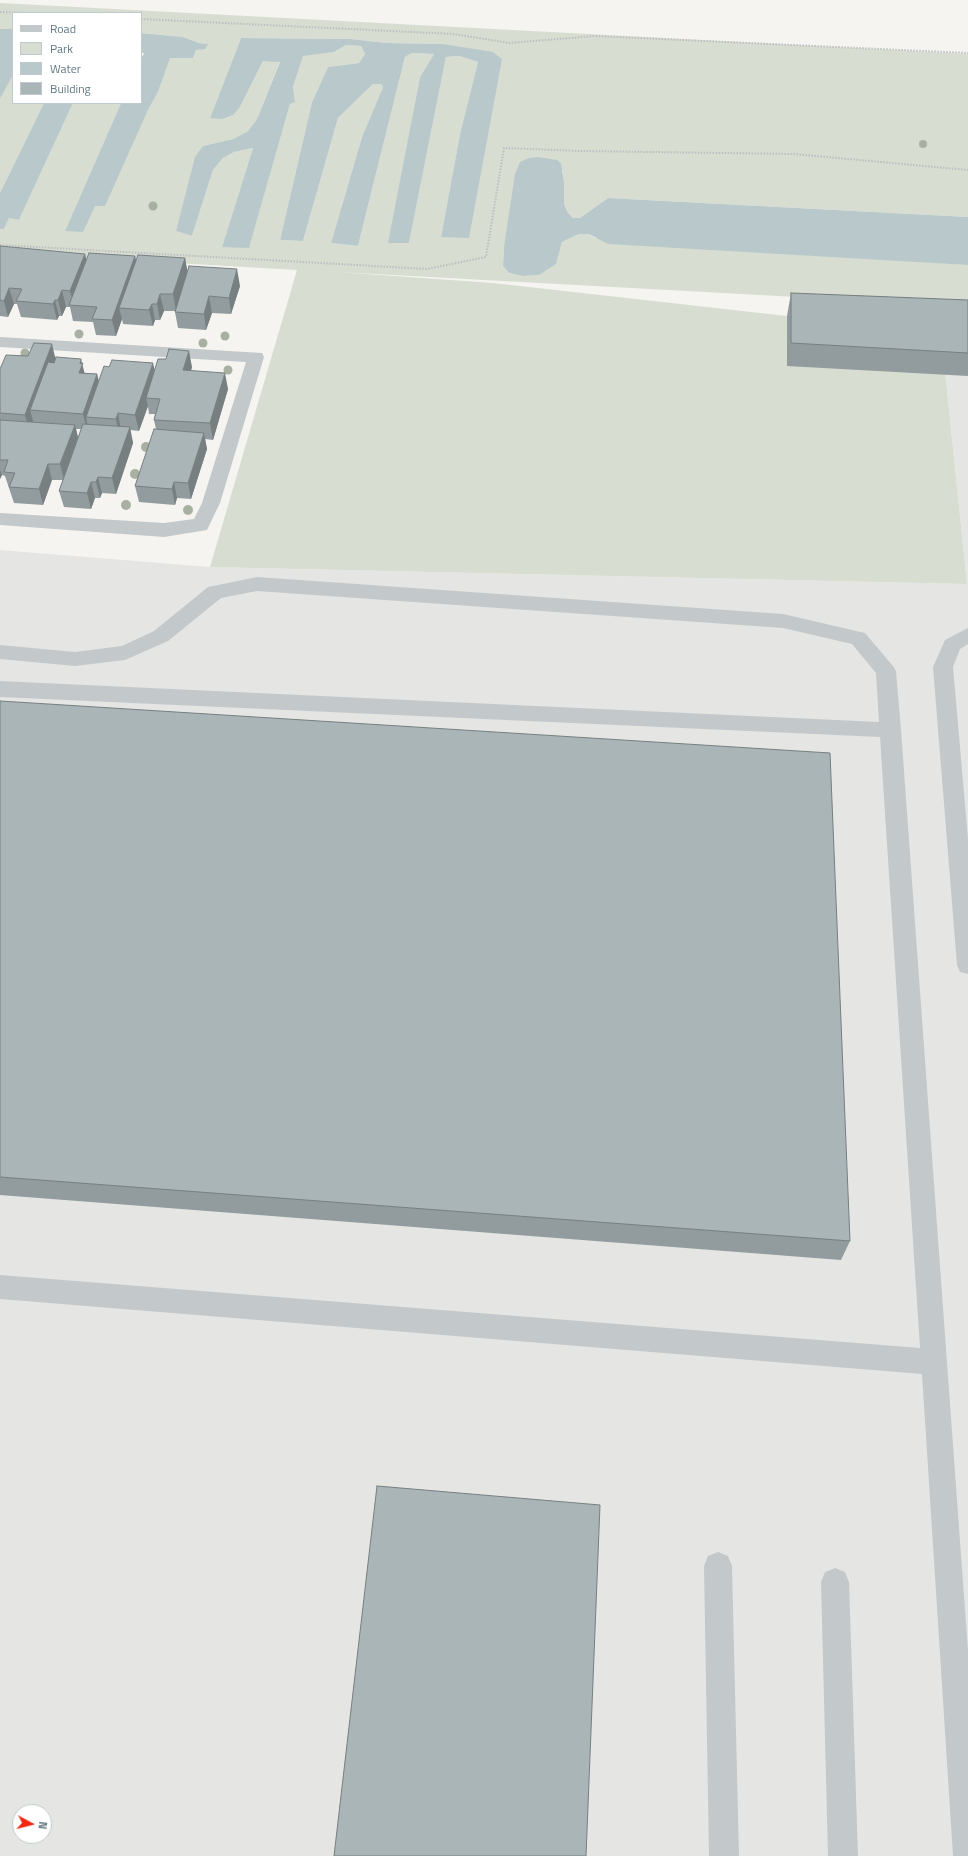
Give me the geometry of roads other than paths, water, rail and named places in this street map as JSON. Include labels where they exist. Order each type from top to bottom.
[{"type":"street","points":[[0,342],[256,358],[211,503],[200,525],[164,530],[0,519]]},
{"type":"street","points":[[0,652],[75,659],[125,653],[161,636],[216,592],[257,584],[783,621],[858,638],[886,671],[968,1856]]},
{"type":"street","points":[[968,635],[952,645],[943,667],[968,965]]},
{"type":"street","points":[[0,689],[890,730]]},
{"type":"street","points":[[0,1287],[934,1362]]},
{"type":"street","points":[[718,1566],[724,1856]]},
{"type":"street","points":[[834,1582],[843,1856]]},
{"type":"water","points":[[0,29],[12,29],[12,77],[0,99]]},
{"type":"water","points":[[142,33],[183,37],[199,43],[208,44],[205,49],[196,50],[193,58],[170,58],[158,92],[147,112],[105,206],[95,206],[83,232],[65,231],[121,104],[142,104],[142,57],[144,53],[142,53]]},
{"type":"water","points":[[241,38],[351,39],[387,43],[443,44],[493,52],[502,59],[469,238],[441,237],[460,134],[478,62],[459,56],[446,57],[409,243],[388,243],[420,77],[434,54],[412,53],[405,57],[358,246],[331,243],[362,137],[383,87],[381,84],[373,84],[338,118],[303,241],[280,240],[312,102],[328,67],[359,63],[365,54],[361,46],[346,45],[334,52],[303,56],[293,87],[295,102],[290,104],[249,248],[222,247],[253,148],[234,152],[223,158],[213,170],[192,236],[176,231],[195,157],[203,146],[233,139],[248,131],[257,119],[280,62],[263,61],[240,107],[233,115],[222,119],[210,118]]},
{"type":"water","points":[[44,104],[73,104],[19,220],[9,218],[4,229],[0,229],[0,193]]},
{"type":"water","points":[[538,157],[557,160],[561,163],[564,182],[564,204],[568,213],[573,218],[580,218],[608,198],[968,217],[968,265],[608,244],[589,234],[579,234],[562,242],[556,264],[539,275],[522,276],[509,273],[503,266],[504,247],[515,174],[520,162],[529,158]]}]
